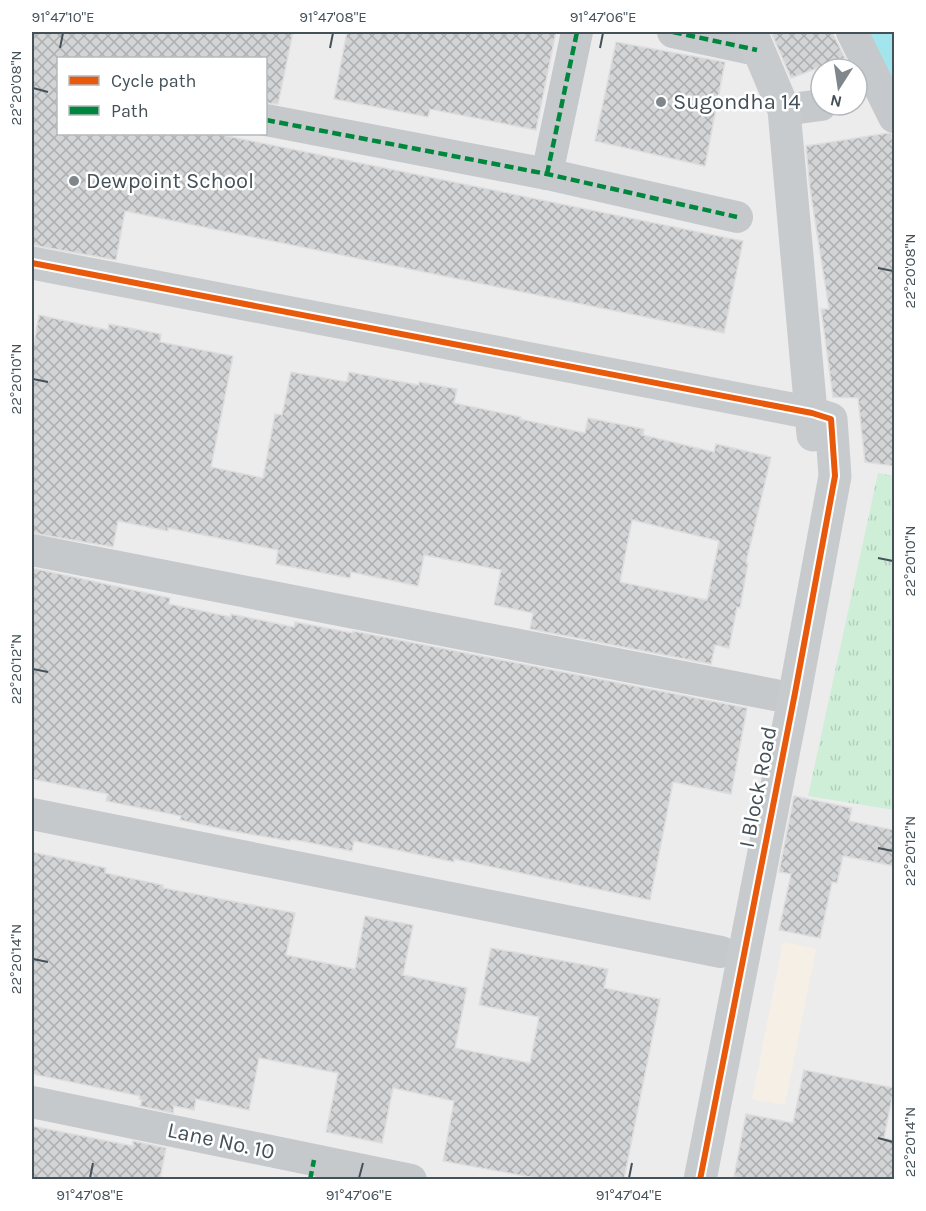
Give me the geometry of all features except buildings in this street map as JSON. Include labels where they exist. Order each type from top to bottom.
[{"type":"street","points":[[547,174],[577,32]]},
{"type":"street","points":[[32,263],[812,413],[784,110],[754,41],[673,32]]},
{"type":"street","points":[[852,32],[883,101]]},
{"type":"street","points":[[784,110],[809,107]]},
{"type":"street","points":[[267,120],[547,174],[737,217]]},
{"type":"street","name":"I Block Road","points":[[679,1179],[721,952],[775,695],[815,472],[812,413],[831,419],[836,476],[700,1179]]},
{"type":"street","points":[[32,550],[775,695]]},
{"type":"street","points":[[32,814],[721,952]]},
{"type":"street","name":"Lane No. 10","points":[[32,1102],[312,1170],[411,1179]]},
{"type":"shaded area","points":[[783,942],[816,949],[785,1105],[752,1099]]},
{"type":"green space","points":[[878,473],[894,476],[894,810],[808,796]]},
{"type":"waterway","points":[[875,32],[894,69]]},
{"type":"marked path","points":[[547,174],[577,32]]},
{"type":"marked path","points":[[673,32],[757,50]]},
{"type":"marked path","points":[[267,120],[547,174],[737,217]]},
{"type":"marked path","points":[[310,1180],[314,1160]]},
{"type":"cycle path","points":[[32,263],[812,413],[831,419],[835,476],[700,1180]]},
{"type":"place","name":"Sugondha 14","points":[[661,102]]},
{"type":"place","name":"Dewpoint School","points":[[74,181]]}]
